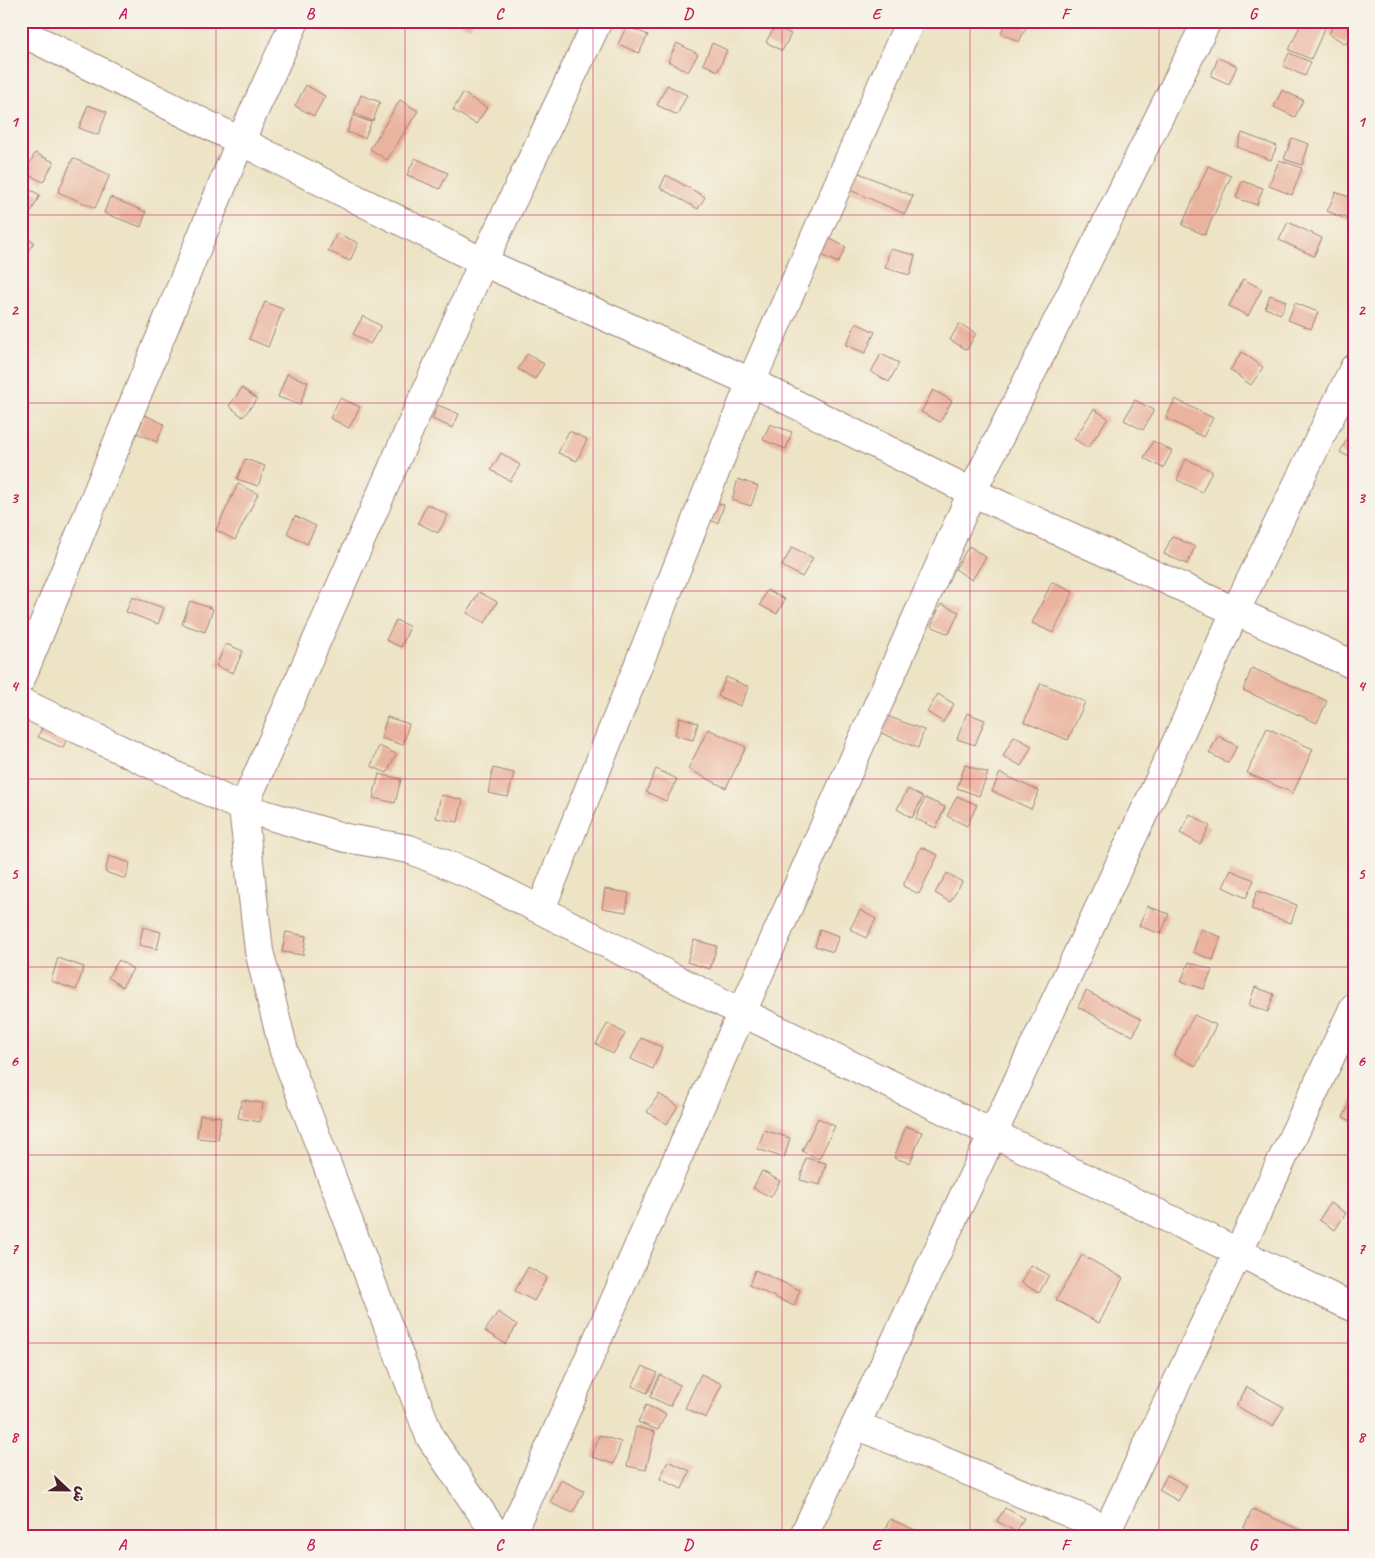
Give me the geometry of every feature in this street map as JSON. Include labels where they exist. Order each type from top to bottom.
[{"type":"street","points":[[21,679],[240,142],[295,21]]},
{"type":"street","points":[[498,1537],[430,1437],[284,1052],[259,952],[243,808],[483,262],[598,21]]},
{"type":"street","points":[[541,909],[751,382],[910,21]]},
{"type":"street","points":[[510,1537],[972,492],[1207,21]]},
{"type":"street","points":[[21,32],[483,262],[751,382],[972,492],[1354,665]]},
{"type":"street","points":[[803,1537],[1153,794],[1235,612],[1354,368]]},
{"type":"street","points":[[21,702],[243,808],[346,838],[409,849],[472,875],[741,1012],[1354,1308]]},
{"type":"street","points":[[856,1425],[1106,1533],[1237,1251],[1354,1007]]},
{"type":"building","points":[[455,21],[473,21],[470,27]]},
{"type":"building","points":[[1006,21],[1028,23],[1019,42],[1001,33]]},
{"type":"building","points":[[1302,21],[1328,21],[1311,59],[1289,50]]},
{"type":"building","points":[[1335,21],[1354,21],[1354,29],[1346,44],[1329,34]]},
{"type":"building","points":[[627,26],[648,35],[639,53],[618,44]]},
{"type":"building","points":[[775,26],[791,34],[782,51],[766,42]]},
{"type":"building","points":[[677,43],[698,54],[688,72],[668,61]]},
{"type":"building","points":[[712,43],[727,50],[718,71],[703,64]]},
{"type":"building","points":[[1289,53],[1311,62],[1305,76],[1283,66]]},
{"type":"building","points":[[1218,58],[1237,66],[1229,84],[1211,76]]},
{"type":"building","points":[[306,85],[325,96],[314,116],[295,106]]},
{"type":"building","points":[[667,85],[687,95],[677,115],[657,105]]},
{"type":"building","points":[[1282,90],[1303,100],[1295,117],[1274,107]]},
{"type":"building","points":[[463,93],[487,108],[476,124],[453,110]]},
{"type":"building","points":[[361,95],[380,102],[373,121],[354,114]]},
{"type":"building","points":[[400,100],[418,111],[387,160],[370,149]]},
{"type":"building","points":[[88,105],[107,112],[98,135],[79,128]]},
{"type":"building","points":[[353,116],[371,122],[365,138],[347,132]]},
{"type":"building","points":[[1242,133],[1277,146],[1271,160],[1237,147]]},
{"type":"building","points":[[1292,138],[1309,144],[1302,165],[1284,159]]},
{"type":"building","points":[[35,153],[54,162],[43,182],[25,173]]},
{"type":"building","points":[[73,158],[110,175],[95,208],[58,192]]},
{"type":"building","points":[[415,158],[448,173],[440,189],[407,175]]},
{"type":"building","points":[[1279,160],[1302,168],[1292,195],[1269,186]]},
{"type":"building","points":[[1208,166],[1231,176],[1205,235],[1182,225]]},
{"type":"building","points":[[857,172],[913,196],[905,214],[850,190]]},
{"type":"building","points":[[666,175],[705,197],[698,209],[660,188]]},
{"type":"building","points":[[1242,181],[1263,188],[1257,205],[1236,198]]},
{"type":"building","points":[[21,185],[40,195],[31,212],[21,207]]},
{"type":"building","points":[[1336,192],[1354,199],[1354,212],[1350,221],[1327,211]]},
{"type":"building","points":[[110,197],[146,212],[141,227],[104,213]]},
{"type":"building","points":[[1288,222],[1322,238],[1314,256],[1279,240]]},
{"type":"building","points":[[337,233],[358,243],[350,261],[328,251]]},
{"type":"building","points":[[21,235],[34,242],[25,256],[21,254]]},
{"type":"building","points":[[824,236],[846,247],[838,263],[817,253]]},
{"type":"building","points":[[890,249],[915,255],[910,275],[885,268]]},
{"type":"building","points":[[1243,279],[1262,289],[1248,316],[1229,306]]},
{"type":"building","points":[[1270,295],[1286,301],[1281,314],[1265,308]]},
{"type":"building","points":[[265,302],[283,309],[268,347],[249,339]]},
{"type":"building","points":[[1295,303],[1318,312],[1311,329],[1288,320]]},
{"type":"building","points":[[363,316],[381,326],[370,344],[353,334]]},
{"type":"building","points":[[856,323],[875,332],[865,353],[846,345]]},
{"type":"building","points":[[959,324],[976,333],[967,350],[950,340]]},
{"type":"building","points":[[1242,352],[1263,367],[1251,385],[1230,370]]},
{"type":"building","points":[[527,354],[544,364],[535,379],[518,369]]},
{"type":"building","points":[[881,354],[899,363],[889,382],[871,372]]},
{"type":"building","points":[[287,374],[308,382],[300,405],[278,397]]},
{"type":"building","points":[[242,388],[257,399],[243,417],[229,406]]},
{"type":"building","points":[[933,390],[952,401],[940,422],[921,412]]},
{"type":"building","points":[[340,398],[360,407],[349,428],[330,418]]},
{"type":"building","points":[[1175,399],[1213,418],[1203,437],[1166,418]]},
{"type":"building","points":[[1135,400],[1154,410],[1143,430],[1124,420]]},
{"type":"building","points":[[438,405],[459,414],[453,428],[432,419]]},
{"type":"building","points":[[1094,409],[1108,418],[1088,448],[1074,439]]},
{"type":"building","points":[[145,415],[164,424],[157,442],[137,433]]},
{"type":"building","points":[[770,424],[792,432],[786,449],[763,440]]},
{"type":"building","points":[[569,431],[587,439],[577,461],[558,453]]},
{"type":"building","points":[[1349,435],[1354,438],[1354,460],[1340,452]]},
{"type":"building","points":[[1153,441],[1172,451],[1163,468],[1144,458]]},
{"type":"building","points":[[501,453],[520,465],[510,481],[491,470]]},
{"type":"building","points":[[245,459],[265,466],[258,486],[237,479]]},
{"type":"building","points":[[1186,459],[1212,471],[1202,492],[1177,480]]},
{"type":"building","points":[[738,479],[758,486],[751,506],[732,500]]},
{"type":"building","points":[[238,484],[258,494],[235,540],[216,530]]},
{"type":"building","points":[[704,500],[724,505],[718,523],[699,517]]},
{"type":"building","points":[[427,504],[448,515],[438,533],[418,523]]},
{"type":"building","points":[[295,516],[316,526],[307,544],[287,533]]},
{"type":"building","points":[[1172,536],[1195,547],[1187,564],[1164,554]]},
{"type":"building","points":[[969,546],[986,557],[972,580],[955,569]]},
{"type":"building","points":[[792,547],[813,558],[802,577],[782,566]]},
{"type":"building","points":[[1052,582],[1073,592],[1053,633],[1032,623]]},
{"type":"building","points":[[767,590],[785,599],[777,614],[760,605]]},
{"type":"building","points":[[479,592],[497,602],[485,623],[467,613]]},
{"type":"building","points":[[132,597],[164,608],[158,624],[126,612]]},
{"type":"building","points":[[190,601],[213,609],[205,632],[182,624]]},
{"type":"building","points":[[941,604],[959,612],[949,634],[931,626]]},
{"type":"building","points":[[396,620],[410,627],[401,647],[386,640]]},
{"type":"building","points":[[226,644],[243,651],[233,673],[216,666]]},
{"type":"building","points":[[1252,668],[1327,701],[1317,723],[1243,690]]},
{"type":"building","points":[[726,677],[749,687],[740,706],[718,696]]},
{"type":"building","points":[[1041,683],[1085,702],[1068,740],[1024,722]]},
{"type":"building","points":[[938,694],[954,704],[943,722],[927,712]]},
{"type":"building","points":[[48,713],[73,724],[63,748],[38,737]]},
{"type":"building","points":[[967,713],[985,720],[975,745],[957,739]]},
{"type":"building","points":[[882,714],[924,730],[918,748],[876,731]]},
{"type":"building","points":[[387,717],[409,724],[403,745],[381,738]]},
{"type":"building","points":[[680,717],[698,723],[693,740],[675,735]]},
{"type":"building","points":[[1267,728],[1313,749],[1293,793],[1247,773]]},
{"type":"building","points":[[708,729],[746,747],[726,788],[688,769]]},
{"type":"building","points":[[1014,736],[1032,746],[1021,766],[1003,756]]},
{"type":"building","points":[[1218,736],[1237,746],[1228,763],[1209,753]]},
{"type":"building","points":[[379,746],[396,754],[387,773],[371,766]]},
{"type":"building","points":[[965,765],[988,773],[979,796],[957,788]]},
{"type":"building","points":[[493,768],[514,773],[508,797],[488,793]]},
{"type":"building","points":[[656,769],[677,779],[666,801],[646,792]]},
{"type":"building","points":[[1000,773],[1039,791],[1031,809],[992,791]]},
{"type":"building","points":[[379,774],[401,779],[395,803],[373,798]]},
{"type":"building","points":[[908,789],[923,797],[912,818],[897,809]]},
{"type":"building","points":[[441,795],[463,800],[458,822],[436,818]]},
{"type":"building","points":[[957,796],[977,805],[967,826],[947,816]]},
{"type":"building","points":[[925,798],[945,807],[936,828],[916,819]]},
{"type":"building","points":[[1190,814],[1210,826],[1200,844],[1180,833]]},
{"type":"building","points":[[921,847],[938,855],[919,894],[903,886]]},
{"type":"building","points":[[109,856],[130,863],[126,879],[105,872]]},
{"type":"building","points":[[1231,870],[1254,880],[1246,898],[1223,887]]},
{"type":"building","points":[[947,873],[962,882],[950,902],[935,893]]},
{"type":"building","points":[[605,889],[629,893],[626,912],[602,908]]},
{"type":"building","points":[[1257,891],[1297,905],[1291,923],[1251,909]]},
{"type":"building","points":[[1147,906],[1169,914],[1161,934],[1139,926]]},
{"type":"building","points":[[860,910],[876,919],[866,938],[850,929]]},
{"type":"building","points":[[143,927],[161,932],[157,949],[139,945]]},
{"type":"building","points":[[820,929],[839,936],[833,952],[815,946]]},
{"type":"building","points":[[1201,929],[1221,937],[1213,960],[1193,952]]},
{"type":"building","points":[[286,932],[306,936],[303,955],[282,952]]},
{"type":"building","points":[[694,940],[717,946],[710,969],[687,962]]},
{"type":"building","points":[[58,958],[84,967],[76,990],[51,981]]},
{"type":"building","points":[[119,960],[133,969],[122,987],[108,977]]},
{"type":"building","points":[[1189,962],[1212,970],[1204,989],[1181,981]]},
{"type":"building","points":[[1255,987],[1274,994],[1268,1012],[1249,1005]]},
{"type":"building","points":[[1086,991],[1141,1019],[1133,1036],[1078,1007]]},
{"type":"building","points":[[1194,1015],[1216,1025],[1196,1066],[1174,1055]]},
{"type":"building","points":[[608,1023],[625,1034],[613,1054],[596,1044]]},
{"type":"building","points":[[641,1038],[662,1047],[653,1069],[631,1059]]},
{"type":"building","points":[[659,1094],[678,1106],[667,1124],[647,1112]]},
{"type":"building","points":[[242,1100],[263,1103],[260,1122],[238,1118]]},
{"type":"building","points":[[1352,1100],[1354,1101],[1354,1123],[1343,1117]]},
{"type":"building","points":[[200,1115],[221,1117],[218,1140],[197,1138]]},
{"type":"building","points":[[818,1118],[835,1126],[819,1159],[802,1151]]},
{"type":"building","points":[[906,1126],[922,1132],[910,1163],[894,1158]]},
{"type":"building","points":[[764,1130],[790,1138],[784,1158],[758,1149]]},
{"type":"building","points":[[806,1158],[826,1163],[820,1185],[800,1180]]},
{"type":"building","points":[[762,1171],[780,1181],[771,1197],[753,1188]]},
{"type":"building","points":[[1330,1203],[1346,1213],[1335,1230],[1319,1220]]},
{"type":"building","points":[[1082,1255],[1123,1278],[1099,1323],[1056,1300]]},
{"type":"building","points":[[1031,1265],[1049,1275],[1039,1293],[1022,1283]]},
{"type":"building","points":[[528,1267],[547,1277],[534,1301],[515,1291]]},
{"type":"building","points":[[755,1270],[800,1290],[794,1306],[749,1285]]},
{"type":"building","points":[[498,1312],[517,1325],[505,1344],[485,1331]]},
{"type":"building","points":[[643,1366],[657,1373],[647,1393],[632,1386]]},
{"type":"building","points":[[701,1374],[722,1384],[706,1418],[685,1408]]},
{"type":"building","points":[[660,1375],[680,1385],[670,1406],[650,1397]]},
{"type":"building","points":[[1247,1387],[1284,1407],[1273,1426],[1236,1406]]},
{"type":"building","points":[[646,1405],[666,1414],[658,1430],[638,1422]]},
{"type":"building","points":[[636,1427],[655,1432],[646,1470],[627,1466]]},
{"type":"building","points":[[599,1435],[621,1442],[614,1464],[592,1457]]},
{"type":"building","points":[[668,1461],[690,1471],[682,1489],[660,1479]]},
{"type":"building","points":[[1167,1475],[1187,1486],[1178,1501],[1159,1490]]},
{"type":"building","points":[[561,1480],[584,1491],[573,1513],[550,1503]]},
{"type":"building","points":[[1005,1508],[1024,1518],[1016,1532],[997,1521]]},
{"type":"building","points":[[1253,1509],[1316,1537],[1255,1537],[1242,1531]]},
{"type":"building","points":[[890,1519],[917,1531],[914,1537],[881,1537]]}]
